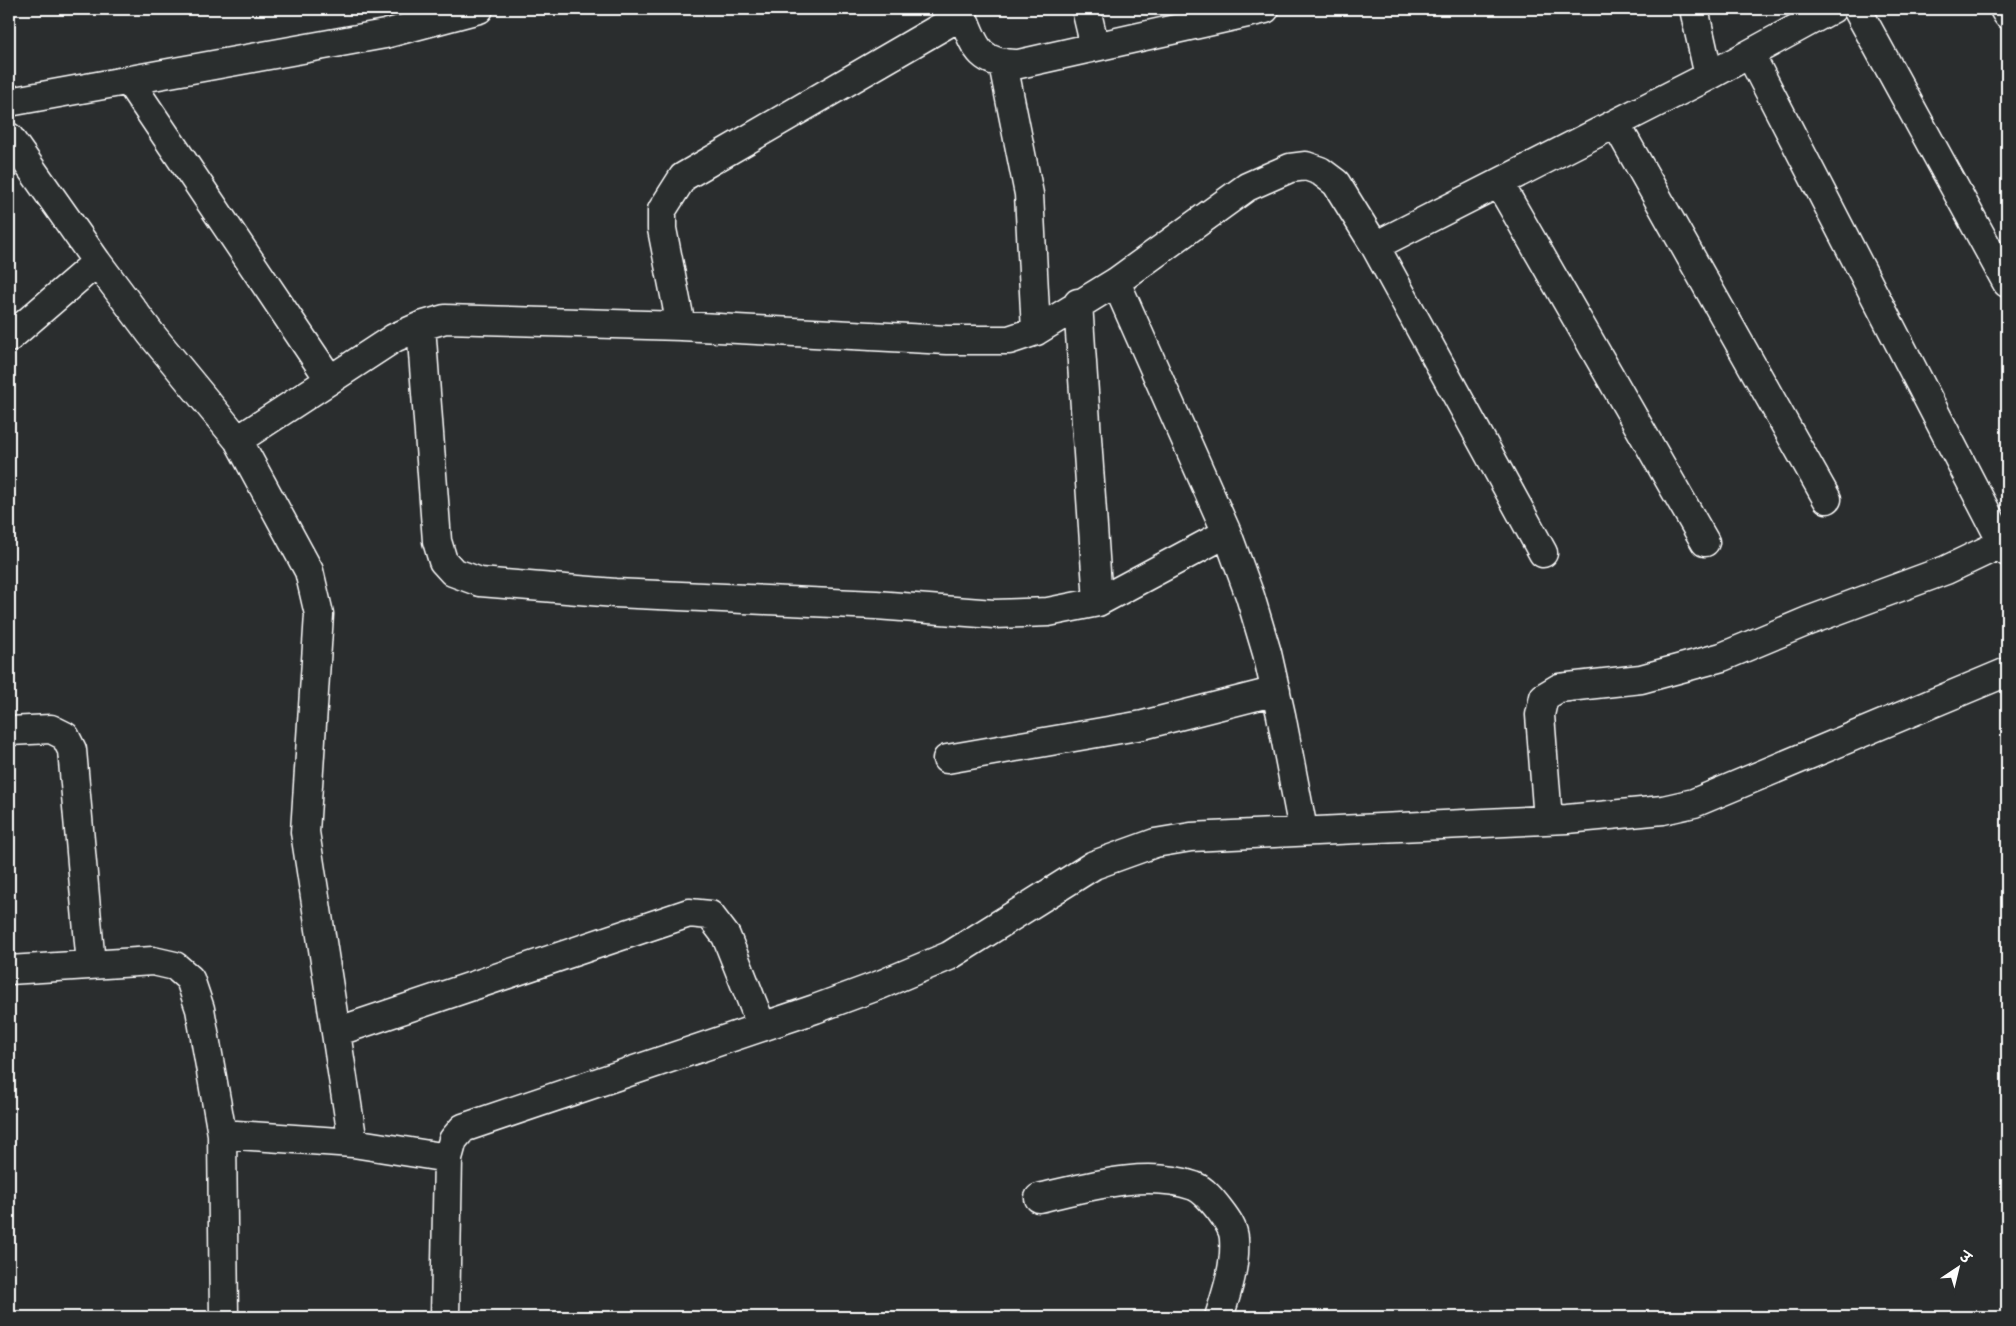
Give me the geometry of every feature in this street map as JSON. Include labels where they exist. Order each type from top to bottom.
[{"type":"street","points":[[9,102],[385,34],[479,9]]},
{"type":"street","points":[[1086,9],[1094,47]]},
{"type":"street","points":[[681,326],[662,229],[662,210],[683,177],[961,12],[970,38],[977,49],[988,59],[1003,64],[1020,64],[1228,13],[1265,9]]},
{"type":"street","points":[[1694,9],[1710,76]]},
{"type":"street","points":[[1376,246],[1710,76],[1832,9]]},
{"type":"street","points":[[1857,9],[2007,283]]},
{"type":"street","points":[[2004,9],[2007,14]]},
{"type":"street","points":[[1548,820],[1540,715],[1544,697],[1559,688],[1642,679],[1722,657],[1808,620],[2005,548],[1750,54]]},
{"type":"street","points":[[1003,64],[1029,194],[1036,331]]},
{"type":"street","points":[[129,81],[330,380]]},
{"type":"street","points":[[1616,124],[1827,499]]},
{"type":"street","points":[[9,137],[97,262],[151,334],[238,440],[309,571],[319,614],[305,832],[353,1143]]},
{"type":"street","points":[[238,440],[394,338],[421,326],[445,319],[473,318],[985,341],[1009,340],[1036,331],[1078,303],[1116,282],[1247,187],[1290,168],[1306,166],[1320,171],[1336,183],[1376,246],[1543,553]]},
{"type":"street","points":[[1499,183],[1704,542]]},
{"type":"street","points":[[9,338],[97,262]]},
{"type":"street","points":[[1116,282],[1227,533],[1250,596],[1276,691],[1303,830]]},
{"type":"street","points":[[1078,303],[1098,602]]},
{"type":"street","points":[[421,326],[437,541],[443,561],[453,572],[480,582],[614,593],[876,605],[994,614],[1048,612],[1098,602],[1227,533]]},
{"type":"street","points":[[445,1317],[448,1158],[452,1140],[463,1128],[880,985],[949,956],[1094,865],[1155,844],[1191,837],[1303,830],[1548,820],[1663,810],[1694,802],[2007,672]]},
{"type":"street","points":[[947,759],[1143,726],[1276,691]]},
{"type":"street","points":[[9,731],[51,729],[65,736],[72,750],[91,965]]},
{"type":"street","points":[[336,1032],[689,913],[710,915],[726,936],[762,1027]]},
{"type":"street","points":[[9,970],[153,961],[175,966],[190,979],[200,1009],[222,1134],[224,1317]]},
{"type":"street","points":[[222,1134],[353,1143],[448,1158]]},
{"type":"street","points":[[1039,1198],[1111,1182],[1150,1179],[1195,1186],[1215,1204],[1226,1218],[1234,1237],[1234,1262],[1219,1317]]}]
